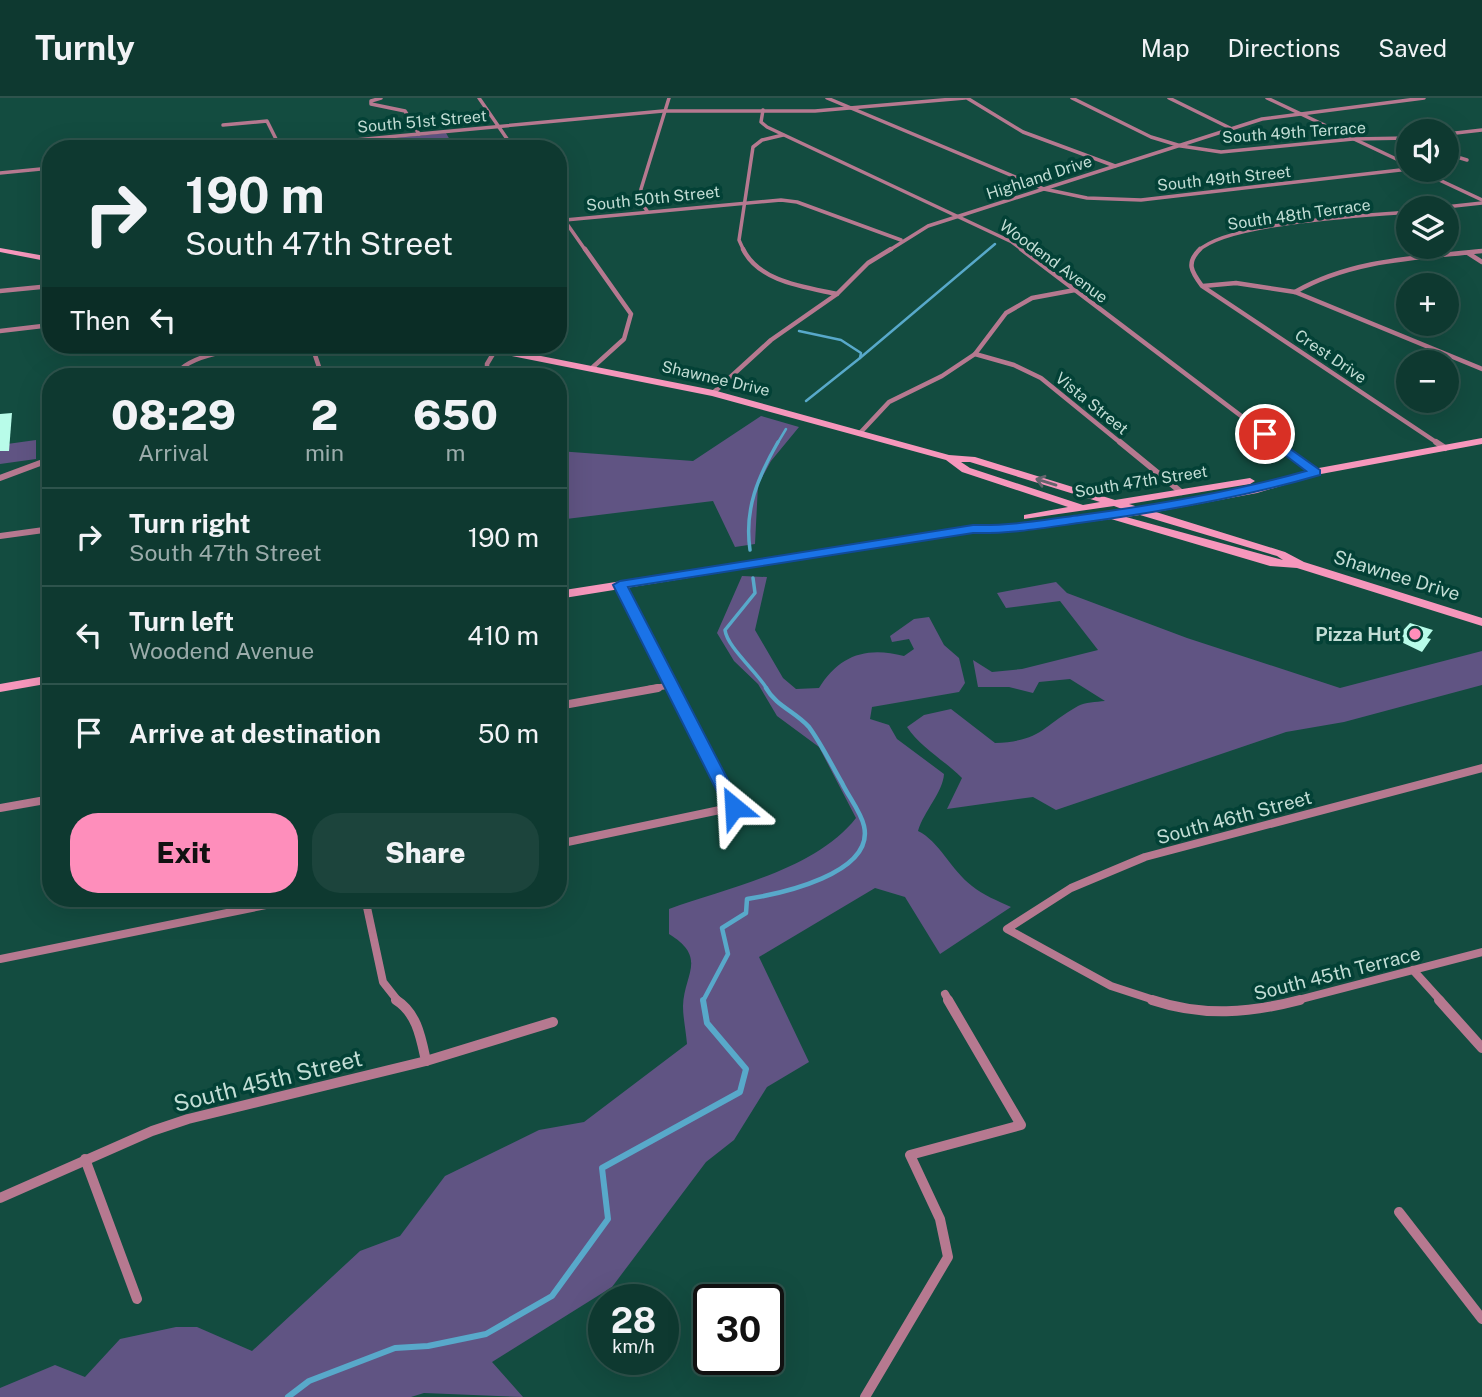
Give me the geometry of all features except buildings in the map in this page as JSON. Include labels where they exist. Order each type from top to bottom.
[{"type":"main road","points":[[0,250],[42,258]]},
{"type":"main road","name":"Shawnee Drive","points":[[523,354],[713,393],[948,458],[971,459],[1274,563],[1300,565]]},
{"type":"main road","name":"South 47th Street","points":[[567,594],[973,529],[999,530],[1111,509],[1181,492],[1316,472],[1482,441]]},
{"type":"main road","name":"Shawnee Drive","points":[[948,458],[966,470],[1035,493],[1083,508],[1111,509]]},
{"type":"main road","name":"South 47th Street","points":[[1111,509],[1138,512],[1316,472]]},
{"type":"main road","points":[[1034,516],[1044,509],[1044,501],[1035,493]]},
{"type":"main road","points":[[1196,501],[1188,508],[1187,515],[1205,532]]},
{"type":"main road","name":"South 47th Street","points":[[973,529],[982,524],[1083,508]]},
{"type":"main road","name":"Shawnee Drive","points":[[1138,512],[1280,554],[1300,565],[1482,622]]},
{"type":"main road","points":[[0,688],[42,681]]},
{"type":"street","points":[[381,98],[371,101],[371,104],[405,111],[419,134]]},
{"type":"street","points":[[479,98],[508,140]]},
{"type":"street","points":[[647,211],[640,200],[641,189],[669,98]]},
{"type":"street","points":[[827,98],[1044,189]]},
{"type":"street","points":[[966,98],[1023,132],[1116,166]]},
{"type":"street","name":"South 51st Street","points":[[355,140],[663,111],[851,108],[966,98]]},
{"type":"street","points":[[1072,98],[1126,127],[1181,146]]},
{"type":"street","points":[[1169,98],[1231,129]]},
{"type":"street","points":[[1267,98],[1396,160]]},
{"type":"street","points":[[1365,98],[1376,103]]},
{"type":"street","name":"Highland Drive","points":[[713,393],[771,340],[837,294],[868,263],[901,240],[960,215],[1231,129],[1297,112],[1424,98]]},
{"type":"street","name":"Woodend Avenue","points":[[763,110],[761,122],[783,135],[960,215],[1012,242],[1316,472]]},
{"type":"street","points":[[223,125],[267,121],[276,140]]},
{"type":"street","points":[[1459,133],[1482,130]]},
{"type":"street","points":[[783,135],[755,143],[739,240],[742,253],[753,265],[774,277],[837,294]]},
{"type":"street","name":"South 49th Terrace","points":[[1181,146],[1236,152],[1353,139],[1396,138]]},
{"type":"street","points":[[1459,157],[1467,160]]},
{"type":"street","points":[[0,173],[42,169]]},
{"type":"street","name":"South 49th Street","points":[[1044,189],[1087,198],[1130,201],[1396,169]]},
{"type":"street","points":[[1443,182],[1482,201]]},
{"type":"street","name":"South 50th Street","points":[[567,220],[744,201],[797,202],[901,240]]},
{"type":"street","points":[[1459,204],[1482,201]]},
{"type":"street","name":"South 48th Terrace","points":[[1202,286],[1191,271],[1190,259],[1197,249],[1225,236],[1396,214]]},
{"type":"street","points":[[567,223],[631,314],[631,330],[623,344],[593,367]]},
{"type":"street","points":[[1295,292],[1312,279],[1336,272],[1482,251]]},
{"type":"street","points":[[1467,253],[1482,262]]},
{"type":"street","points":[[1202,286],[1236,283],[1295,292],[1482,369]]},
{"type":"street","name":"Crest Drive","points":[[1202,286],[1445,447]]},
{"type":"street","points":[[0,291],[42,287]]},
{"type":"street","points":[[860,433],[889,402],[942,376],[975,354],[1006,313],[1032,298],[1075,290]]},
{"type":"street","points":[[0,331],[42,326]]},
{"type":"street","points":[[181,368],[214,354]]},
{"type":"street","name":"Vista Street","points":[[975,354],[1014,365],[1041,379],[1181,492]]},
{"type":"street","points":[[0,478],[42,462]]},
{"type":"street","points":[[0,537],[42,530]]},
{"type":"street","points":[[567,842],[734,807],[620,585]]},
{"type":"street","points":[[567,704],[673,685]]},
{"type":"street","name":"South 46th Street","points":[[1007,929],[1070,888],[1146,857],[1482,768]]},
{"type":"street","points":[[0,808],[42,801]]},
{"type":"street","points":[[0,959],[257,907]]},
{"type":"street","points":[[367,907],[383,982],[396,1000],[404,1005],[419,1029],[426,1061]]},
{"type":"street","name":"South 45th Terrace","points":[[1007,929],[1111,986],[1174,1007],[1214,1013],[1265,1009],[1482,952]]},
{"type":"street","points":[[1413,970],[1482,1048]]},
{"type":"street","points":[[865,1397],[948,1257],[949,1245],[942,1226],[910,1155],[1021,1125],[945,994]]},
{"type":"street","name":"South 45th Street","points":[[0,1198],[85,1159],[188,1119],[426,1061],[553,1022]]},
{"type":"street","points":[[85,1159],[137,1299]]},
{"type":"street","points":[[1399,1212],[1482,1319]]},
{"type":"shaded area","points":[[446,133],[450,140],[373,140]]},
{"type":"shaded area","points":[[761,416],[799,427],[771,461],[758,485],[755,544],[735,547],[713,501],[567,519],[567,452],[693,461]]},
{"type":"shaded area","points":[[36,440],[36,459],[0,464],[0,445]]},
{"type":"shaded area","points":[[742,576],[767,577],[755,630],[783,678],[796,689],[819,688],[836,668],[855,656],[878,652],[904,656],[914,649],[909,639],[892,642],[890,636],[914,619],[929,617],[944,645],[959,658],[965,683],[959,692],[872,707],[870,719],[889,725],[897,739],[944,774],[940,788],[918,831],[932,842],[972,886],[1011,907],[940,954],[905,897],[875,888],[759,957],[809,1062],[767,1087],[734,1140],[706,1162],[614,1284],[588,1284],[588,1302],[492,1362],[523,1397],[424,1393],[411,1397],[0,1397],[0,1388],[55,1365],[85,1377],[120,1339],[176,1327],[197,1327],[252,1351],[360,1251],[400,1236],[445,1176],[539,1130],[584,1122],[687,1044],[683,1006],[691,959],[681,943],[669,934],[669,909],[795,864],[839,836],[856,818],[819,747],[777,716],[758,684],[734,661],[717,633]]},
{"type":"shaded area","points":[[1056,582],[1067,593],[1187,638],[1340,688],[1482,651],[1482,685],[1344,722],[1286,732],[1056,810],[1033,797],[947,809],[962,778],[919,741],[907,727],[924,715],[951,709],[995,743],[1011,742],[1040,732],[1078,706],[1105,701],[1070,679],[1039,682],[1033,693],[1009,687],[978,687],[973,660],[992,672],[1022,669],[1098,650],[1060,601],[1006,608],[997,593]]},
{"type":"waterway","points":[[860,358],[995,244]]},
{"type":"waterway","points":[[799,331],[841,340],[861,353],[860,358]]},
{"type":"waterway","points":[[806,401],[860,358]]},
{"type":"waterway","points":[[777,444],[786,429]]},
{"type":"waterway","points":[[750,550],[749,521],[754,494],[778,442]]},
{"type":"waterway","points":[[753,578],[755,593],[725,630],[731,644],[767,689]]},
{"type":"waterway","points":[[703,1001],[728,954],[722,928],[746,913],[747,899],[822,879],[855,857],[863,843],[864,826],[860,815],[818,741],[809,727],[775,700],[766,688]]},
{"type":"waterway","points":[[288,1397],[309,1381],[395,1348],[428,1346],[486,1334],[552,1296],[608,1219],[602,1168],[740,1092],[746,1069],[707,1023],[703,1001]]},
{"type":"place","name":"Pizza Hut","points":[[1415,634]]},
{"type":"route","points":[[734,807],[620,585],[973,529],[999,530],[1138,512],[1263,488],[1316,472],[1265,434]]}]
